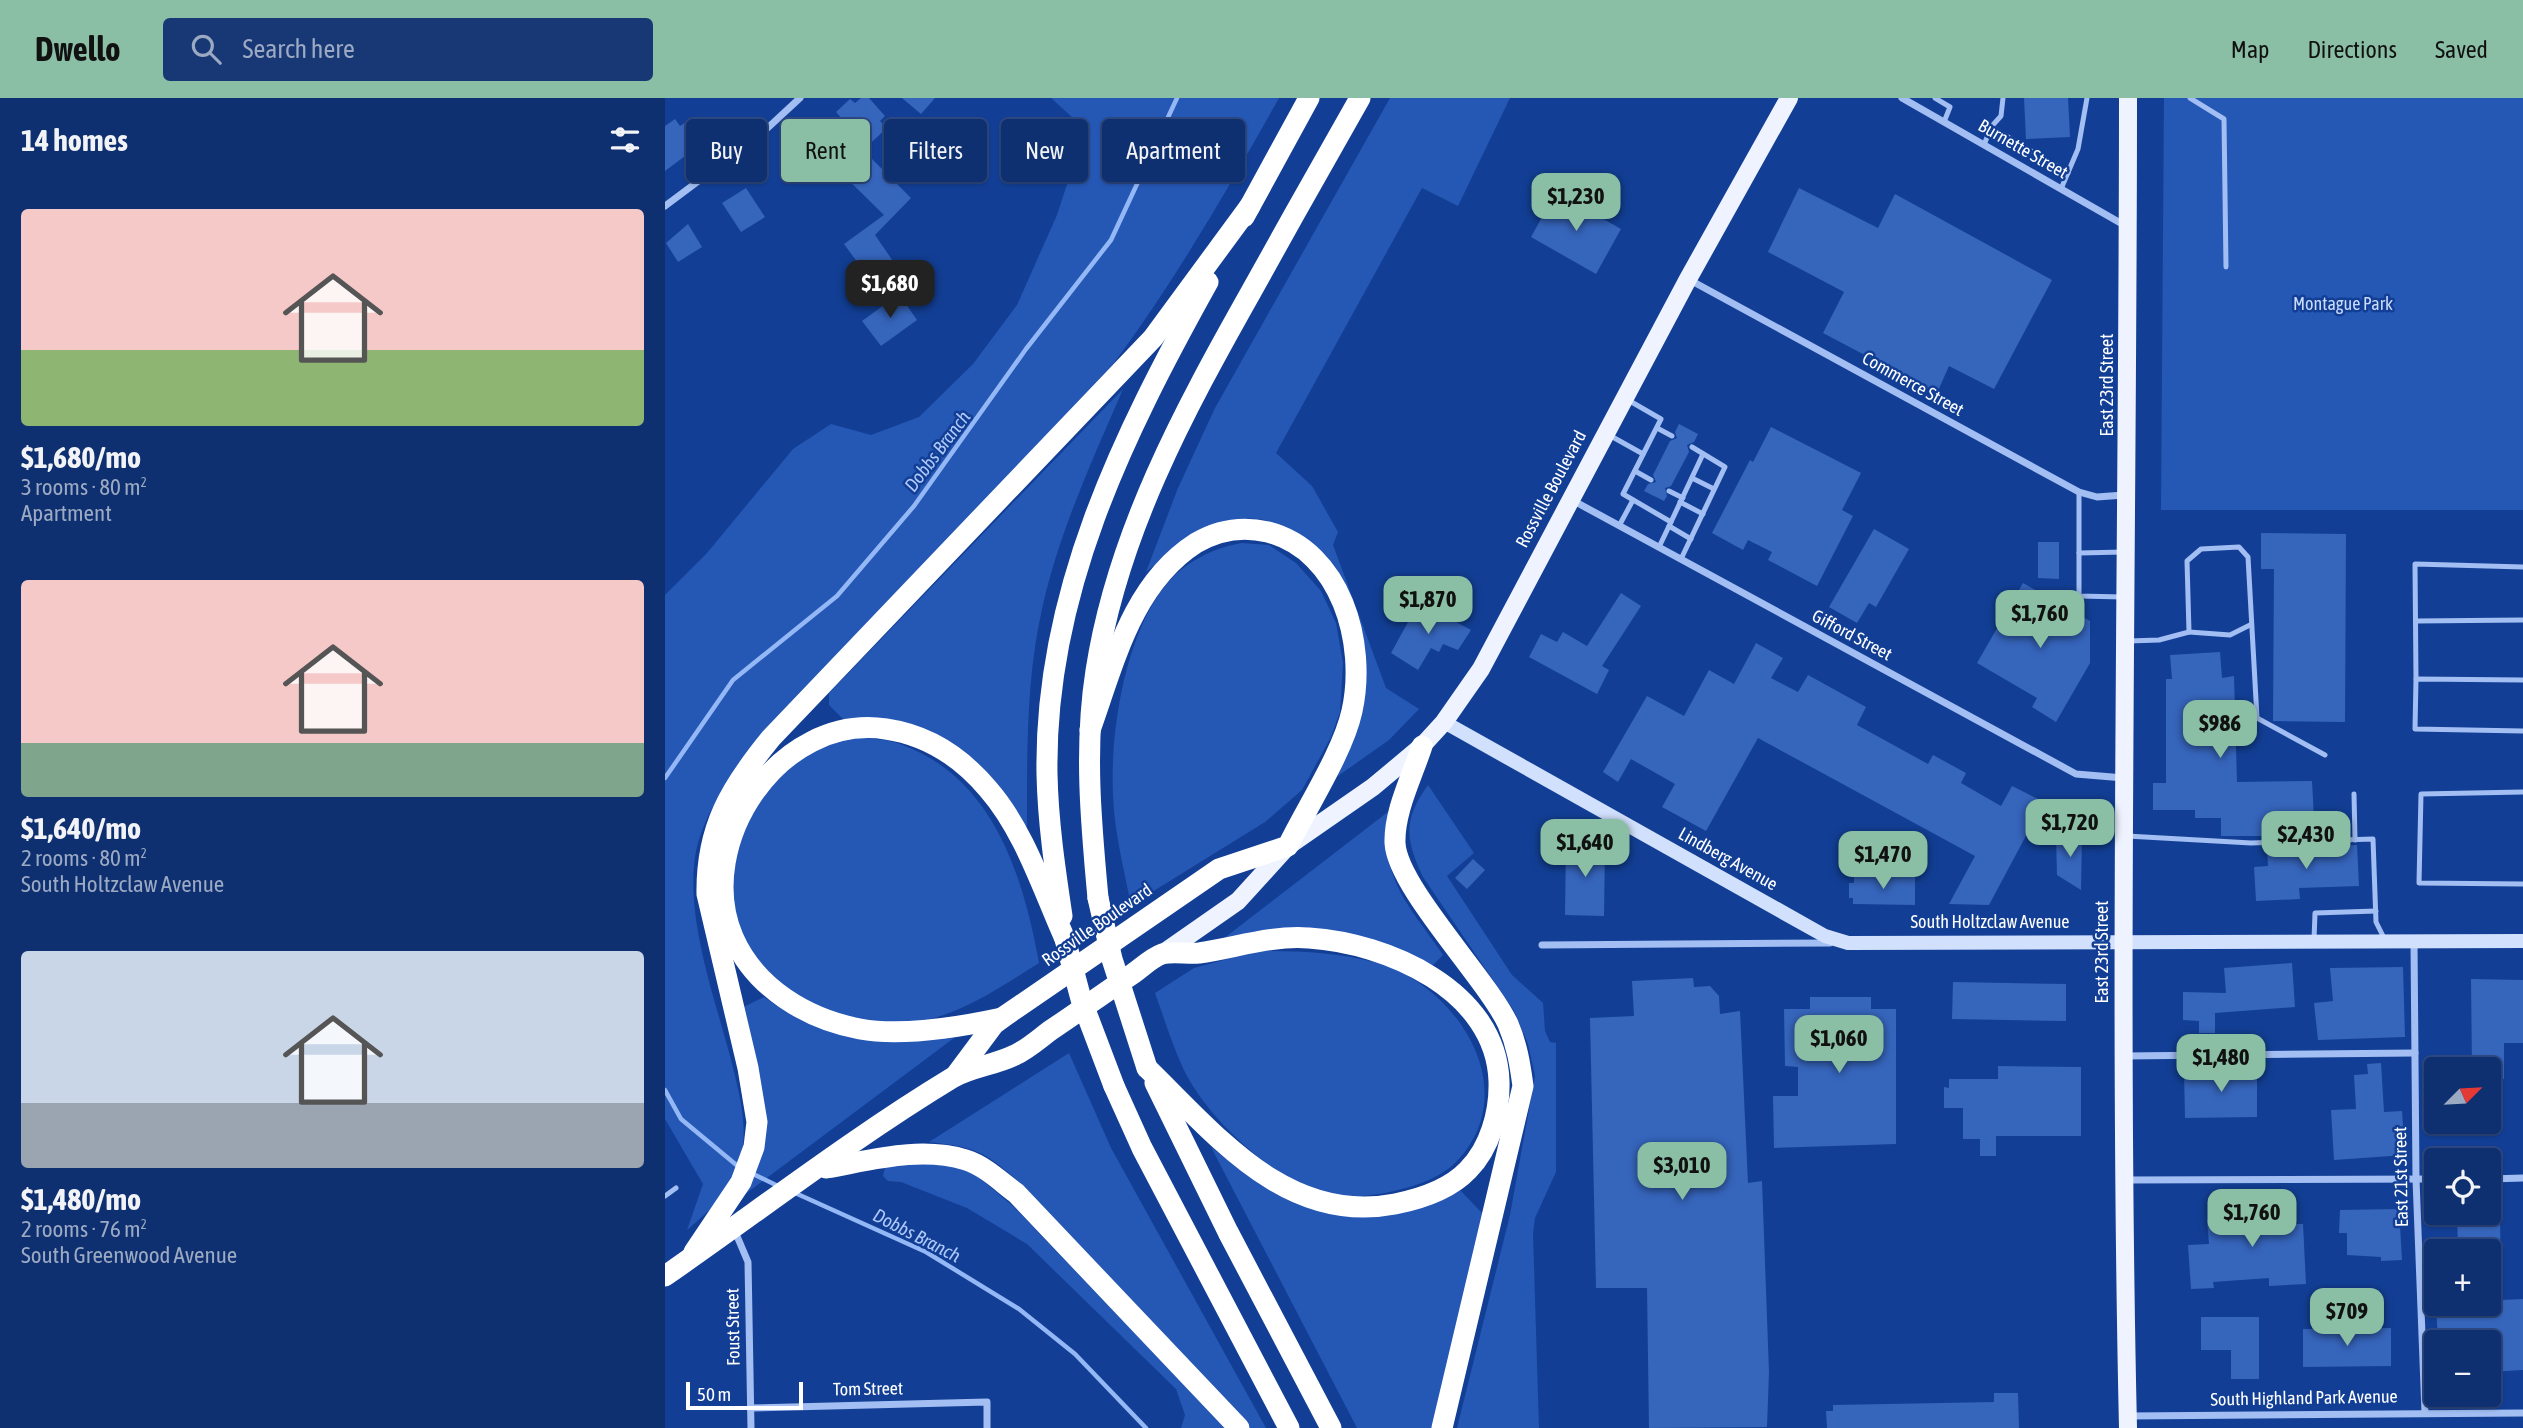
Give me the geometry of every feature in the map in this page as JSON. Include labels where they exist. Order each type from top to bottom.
[{"type":"highway","points":[[1289,1428],[1142,1148],[1114,1086],[1081,999],[1065,939],[1051,843],[1047,772],[1051,695],[1060,631],[1100,498],[1152,383],[1309,98]]},
{"type":"highway","points":[[1331,1428],[1228,1232],[1147,1068],[1112,959],[1098,898],[1090,813],[1090,730],[1096,671],[1109,608],[1123,556],[1156,474],[1219,347],[1360,98]]},
{"type":"highway","points":[[689,1260],[741,1182],[754,1147],[757,1122],[748,1068],[707,894],[706,868],[726,799],[740,775],[771,738],[1153,338],[1250,206]]},
{"type":"highway","points":[[1090,730],[1129,621],[1152,585],[1178,559],[1196,544],[1238,528],[1283,536],[1302,546],[1321,562],[1335,586],[1354,646],[1356,676],[1352,712],[1339,747],[1288,846]]},
{"type":"highway","points":[[1002,1018],[956,1028],[863,1030],[803,1010],[782,998],[764,981],[744,958],[732,935],[725,888],[728,851],[736,822],[773,769],[793,751],[817,736],[842,728],[870,726],[903,732],[953,755],[989,790],[1013,825],[1065,939]]},
{"type":"highway","points":[[1422,746],[1395,825],[1395,848],[1407,876],[1507,1022],[1518,1052],[1523,1086],[1442,1428]]},
{"type":"highway","name":"Rossville Boulevard","points":[[956,1075],[993,1024],[1219,869],[1288,846]]},
{"type":"highway","points":[[1147,1068],[1235,1153],[1263,1175],[1288,1190],[1345,1208],[1364,1209],[1413,1200],[1454,1182],[1483,1151],[1497,1112],[1499,1077],[1493,1048],[1478,1019],[1449,990],[1407,965],[1357,945],[1306,938],[1250,942],[1198,953],[1162,954]]},
{"type":"highway","name":"Rossville Boulevard","points":[[665,1276],[956,1075],[1015,1055],[1162,954]]},
{"type":"highway","points":[[817,1170],[905,1154],[968,1160],[985,1169],[1016,1194],[1239,1428]]},
{"type":"main road","name":"Rossville Boulevard","points":[[1162,954],[1238,901],[1288,846],[1373,787],[1422,746],[1444,722],[1481,669],[1688,279],[1789,98]]},
{"type":"main road","name":"East 23rd Street","points":[[2127,1422],[2122,941],[2128,495],[2128,98]]},
{"type":"main road","name":"Lindberg Avenue","points":[[1444,722],[1825,936],[1849,943]]},
{"type":"main road","name":"South Holtzclaw Avenue","points":[[1849,943],[2523,941]]},
{"type":"street","points":[[665,206],[760,135],[800,98]]},
{"type":"street","name":"Burnette Street","points":[[1902,98],[2128,227]]},
{"type":"street","name":"Commerce Street","points":[[1688,279],[2079,492],[2097,497],[2128,495]]},
{"type":"street","name":"Gifford Street","points":[[1571,500],[2076,774],[2125,778]]},
{"type":"street","name":"East 21st Street","points":[[2414,941],[2416,1179],[2425,1413]]},
{"type":"street","name":"South Holtzclaw Avenue","points":[[1542,945],[1849,943]]},
{"type":"street","points":[[2123,1056],[2415,1053]]},
{"type":"street","points":[[2501,1179],[2523,1178]]},
{"type":"street","points":[[2124,1180],[2424,1179]]},
{"type":"street","name":"Foust Street","points":[[733,1228],[748,1262],[751,1428]]},
{"type":"street","name":"Tom Street","points":[[750,1408],[987,1402],[987,1428]]},
{"type":"street","name":"South Highland Park Avenue","points":[[2127,1422],[2425,1413],[2523,1413]]},
{"type":"lane","points":[[1935,98],[1950,107],[1944,122]]},
{"type":"lane","points":[[1984,145],[1991,127],[2001,116],[2003,98]]},
{"type":"lane","points":[[2061,189],[2078,149],[2087,98]]},
{"type":"lane","points":[[2190,98],[2224,119],[2227,267]]},
{"type":"lane","points":[[1991,127],[2069,173]]},
{"type":"lane","points":[[1625,398],[1661,419],[1623,494],[1691,539]]},
{"type":"lane","points":[[1657,428],[1672,436]]},
{"type":"lane","points":[[1606,433],[1643,454]]},
{"type":"lane","points":[[1681,559],[1725,467],[1692,447]]},
{"type":"lane","points":[[1659,547],[1703,454]]},
{"type":"lane","points":[[1635,471],[1651,480]]},
{"type":"lane","points":[[1692,478],[1714,489]]},
{"type":"lane","points":[[1669,491],[1703,514]]},
{"type":"lane","points":[[2079,492],[2079,596],[2127,597]]},
{"type":"lane","points":[[1619,526],[1633,500]]},
{"type":"lane","points":[[2189,632],[2187,561],[2201,549],[2239,547],[2248,557],[2257,718],[2325,755]]},
{"type":"lane","points":[[2079,553],[2127,552]]},
{"type":"lane","points":[[2523,567],[2415,564],[2415,729],[2523,731]]},
{"type":"lane","points":[[2416,621],[2523,620]]},
{"type":"lane","points":[[2126,641],[2159,639],[2189,632],[2230,635],[2250,625]]},
{"type":"lane","points":[[2416,679],[2523,680]]},
{"type":"lane","points":[[2523,793],[2421,794],[2419,838],[2419,883],[2523,884]]},
{"type":"lane","points":[[2354,794],[2355,840]]},
{"type":"lane","points":[[2124,836],[2251,843],[2373,839],[2376,922],[2385,941]]},
{"type":"lane","points":[[2314,941],[2315,914],[2376,911]]},
{"type":"lane","points":[[665,1196],[676,1188]]},
{"type":"green space","points":[[1051,98],[1279,98],[1245,157],[1245,119],[1102,119],[1102,182],[1231,182],[1159,299],[1114,363],[743,757],[714,805],[702,830],[695,857],[695,907],[704,959],[738,1087],[744,1129],[741,1156],[728,1188],[687,1230],[703,1184],[665,1119],[665,595],[707,553],[793,449],[831,424],[871,435],[919,417],[973,364],[1017,305],[1057,215],[1068,182],[1088,182],[1088,119],[1074,119]]},
{"type":"green space","points":[[1390,98],[1510,98],[1458,206],[1422,188],[1276,453],[1312,486],[1338,532],[1333,545],[1386,688],[1419,709],[1389,740],[1328,783],[1364,676],[1304,539],[1264,520],[1242,519],[1226,522],[1197,534],[1146,572],[1178,488],[1215,408]]},
{"type":"green space","name":"Montague Park","points":[[2164,98],[2523,98],[2523,510],[2161,510]]},
{"type":"green space","points":[[1123,389],[1057,552],[1042,609],[1030,690],[1027,826],[1022,829],[979,768],[844,720],[829,705],[829,693]]},
{"type":"green space","points":[[1242,543],[1269,545],[1296,563],[1321,591],[1336,623],[1343,663],[1340,712],[1331,737],[1302,790],[1265,822],[1131,905],[1115,822],[1113,794],[1114,742],[1130,657],[1151,607],[1173,577],[1200,557],[1220,548]]},
{"type":"green space","points":[[858,737],[900,744],[932,759],[959,780],[981,805],[998,833],[1013,864],[1032,930],[1039,963],[974,1002],[923,1021],[888,1023],[844,1017],[793,995],[778,984],[753,956],[744,940],[736,913],[733,884],[737,856],[745,828],[759,802],[776,779],[797,759],[821,745]]},
{"type":"green space","points":[[1428,785],[1474,853],[1447,876],[1512,975],[1543,1003],[1545,1031],[1550,1042],[1556,1043],[1556,1172],[1535,1218],[1533,1234],[1539,1428],[1457,1428],[1510,1215],[1535,1076],[1528,1044],[1514,1011],[1423,877],[1417,864],[1409,830],[1414,809]]},
{"type":"green space","points":[[1393,808],[1388,852],[1391,870],[1407,903],[1443,955],[1431,967],[1337,932],[1304,927],[1219,942]]},
{"type":"green space","points":[[1257,951],[1333,954],[1378,963],[1407,975],[1434,994],[1456,1017],[1473,1044],[1483,1073],[1484,1103],[1476,1133],[1450,1168],[1404,1189],[1368,1195],[1334,1195],[1317,1191],[1278,1172],[1239,1141],[1222,1123],[1193,1086],[1183,1068],[1155,993],[1194,968]]},
{"type":"green space","points":[[764,997],[787,1012],[830,1029],[871,1034],[943,1034],[954,1038],[736,1201],[755,1170],[739,1009]]},
{"type":"green space","points":[[1069,1053],[1111,1148],[1266,1428],[1250,1428],[1018,1181],[978,1152],[929,1142]]},
{"type":"green space","points":[[1211,1147],[1271,1189],[1300,1203],[1329,1212],[1358,1215],[1389,1213],[1422,1204],[1458,1188],[1484,1215],[1433,1428],[1357,1428]]},
{"type":"green space","points":[[930,1159],[975,1174],[1014,1207],[1226,1428],[1181,1428],[1185,1415],[1176,1389],[1027,1244],[967,1208],[901,1182],[888,1181],[883,1176],[886,1163]]},
{"type":"building","points":[[861,98],[869,98],[885,116],[880,121],[884,125],[884,131],[870,144],[870,119],[842,119],[836,112],[850,99],[855,103]]},
{"type":"building","points":[[902,98],[935,98],[921,114]]},
{"type":"building","points":[[2024,98],[2068,98],[2070,137],[2026,139]]},
{"type":"building","points":[[675,119],[680,126],[686,122],[686,155],[665,171],[665,126]]},
{"type":"building","points":[[870,157],[884,171],[884,182],[895,182],[911,198],[875,235],[895,264],[871,281],[844,244],[884,215],[850,182],[870,182]]},
{"type":"building","points":[[746,188],[765,217],[741,232],[722,203]]},
{"type":"building","points":[[1799,188],[1878,228],[1895,194],[2052,280],[1994,389],[1949,366],[1937,393],[1823,333],[1844,292],[1768,252]]},
{"type":"building","points":[[1556,192],[1621,229],[1596,274],[1531,237]]},
{"type":"building","points":[[688,224],[702,247],[678,262],[666,243]]},
{"type":"building","points":[[899,294],[917,320],[881,346],[862,321]]},
{"type":"building","points":[[1679,424],[1698,434],[1694,442],[1687,445],[1689,452],[1671,486],[1665,488],[1667,496],[1664,501],[1644,491],[1648,484],[1656,482],[1653,475],[1670,441],[1677,438],[1675,432]]},
{"type":"building","points":[[1771,427],[1861,473],[1842,510],[1853,516],[1817,586],[1768,560],[1772,552],[1748,540],[1743,550],[1712,533],[1750,460],[1753,462]]},
{"type":"building","points":[[1874,529],[1909,549],[1876,607],[1869,603],[1857,623],[1829,607]]},
{"type":"building","points":[[2261,533],[2346,534],[2345,722],[2273,721],[2274,569],[2261,569]]},
{"type":"building","points":[[2038,542],[2059,542],[2059,579],[2038,578]]},
{"type":"building","points":[[2023,583],[2090,621],[2090,663],[2056,722],[2032,707],[2037,698],[1977,663]]},
{"type":"building","points":[[1621,593],[1641,606],[1602,666],[1609,670],[1597,694],[1529,657],[1541,634],[1557,642],[1563,632],[1587,646]]},
{"type":"building","points":[[1419,602],[1471,630],[1458,650],[1443,644],[1439,652],[1431,648],[1418,670],[1391,653]]},
{"type":"building","points":[[1756,643],[1783,658],[1771,678],[1798,692],[1808,675],[1866,707],[1857,725],[1928,764],[1933,755],[1966,773],[1961,783],[2001,806],[2012,786],[2044,802],[1989,905],[1949,904],[1975,856],[1758,738],[1706,831],[1662,807],[1675,784],[1631,759],[1618,782],[1603,772],[1647,696],[1684,716],[1709,670],[1734,684]]},
{"type":"building","points":[[2220,652],[2222,678],[2234,676],[2237,782],[2312,781],[2315,836],[2221,836],[2221,818],[2195,818],[2195,810],[2153,810],[2153,783],[2166,783],[2166,679],[2172,679],[2170,655]]},
{"type":"building","points":[[2056,836],[2082,837],[2081,890],[2057,875]]},
{"type":"building","points":[[1566,841],[1595,842],[1595,847],[1605,847],[1604,916],[1565,915]]},
{"type":"building","points":[[2357,845],[2359,886],[2299,888],[2300,899],[2256,901],[2254,867],[2268,866],[2267,848]]},
{"type":"building","points":[[1473,859],[1485,870],[1467,889],[1455,878]]},
{"type":"building","points":[[1854,876],[1915,877],[1915,905],[1853,904],[1853,898],[1849,898],[1849,883],[1854,883]]},
{"type":"building","points":[[2292,963],[2295,1007],[2215,1013],[2215,1033],[2199,1033],[2199,1021],[2183,1020],[2183,992],[2226,993],[2224,968]]},
{"type":"building","points":[[2403,967],[2405,1037],[2318,1040],[2314,1003],[2333,1001],[2330,968]]},
{"type":"building","points":[[1693,978],[1694,987],[1710,986],[1719,996],[1720,1014],[1740,1011],[1748,1183],[1762,1181],[1769,1372],[1767,1427],[1649,1428],[1647,1288],[1596,1288],[1590,1018],[1634,1016],[1632,981]]},
{"type":"building","points":[[2471,979],[2523,980],[2523,1043],[2504,1043],[2504,1079],[2501,1079],[2501,1057],[2472,1057]]},
{"type":"building","points":[[1953,982],[2066,984],[2066,1021],[1952,1019]]},
{"type":"building","points":[[1810,997],[1871,997],[1871,1009],[1896,1009],[1896,1144],[1774,1148],[1773,1096],[1798,1096],[1798,1067],[1785,1066],[1784,1009],[1810,1009]]},
{"type":"building","points":[[2381,1063],[2384,1112],[2402,1111],[2405,1155],[2334,1160],[2331,1110],[2356,1109],[2354,1075],[2368,1074],[2367,1064]]},
{"type":"building","points":[[1998,1066],[2081,1067],[2081,1136],[1996,1136],[1996,1156],[1980,1156],[1980,1139],[1963,1139],[1963,1108],[1944,1108],[1944,1087],[1949,1088],[1949,1079],[1998,1079]]},
{"type":"building","points":[[2257,1070],[2257,1117],[2185,1118],[2184,1071]]},
{"type":"building","points":[[2293,1197],[2294,1224],[2303,1224],[2306,1284],[2269,1286],[2269,1278],[2213,1282],[2214,1288],[2191,1289],[2188,1245],[2209,1244],[2207,1220],[2266,1216],[2265,1199]]},
{"type":"building","points":[[2399,1209],[2402,1260],[2381,1261],[2381,1257],[2347,1255],[2347,1233],[2339,1233],[2340,1210]]},
{"type":"building","points":[[2457,1225],[2500,1225],[2500,1239],[2458,1239]]},
{"type":"building","points":[[2523,1299],[2523,1370],[2501,1371],[2501,1330],[2437,1330],[2437,1316],[2501,1316],[2501,1300]]},
{"type":"building","points":[[2201,1317],[2259,1317],[2259,1379],[2231,1379],[2231,1350],[2201,1350]]},
{"type":"building","points":[[2391,1328],[2391,1366],[2303,1367],[2303,1329]]},
{"type":"building","points":[[1994,1393],[2018,1393],[2019,1428],[1827,1428],[1826,1411],[1833,1411],[1833,1405],[1994,1402]]},
{"type":"waterway","name":"Dobbs Branch","points":[[665,778],[733,680],[837,596],[914,506],[1026,349],[1111,240],[1177,98]]},
{"type":"waterway","name":"Dobbs Branch","points":[[665,1090],[681,1119],[740,1168]]},
{"type":"waterway","name":"Dobbs Branch","points":[[751,1173],[778,1186]]},
{"type":"waterway","name":"Dobbs Branch","points":[[793,1192],[926,1252],[1019,1309],[1075,1354],[1146,1428]]}]
